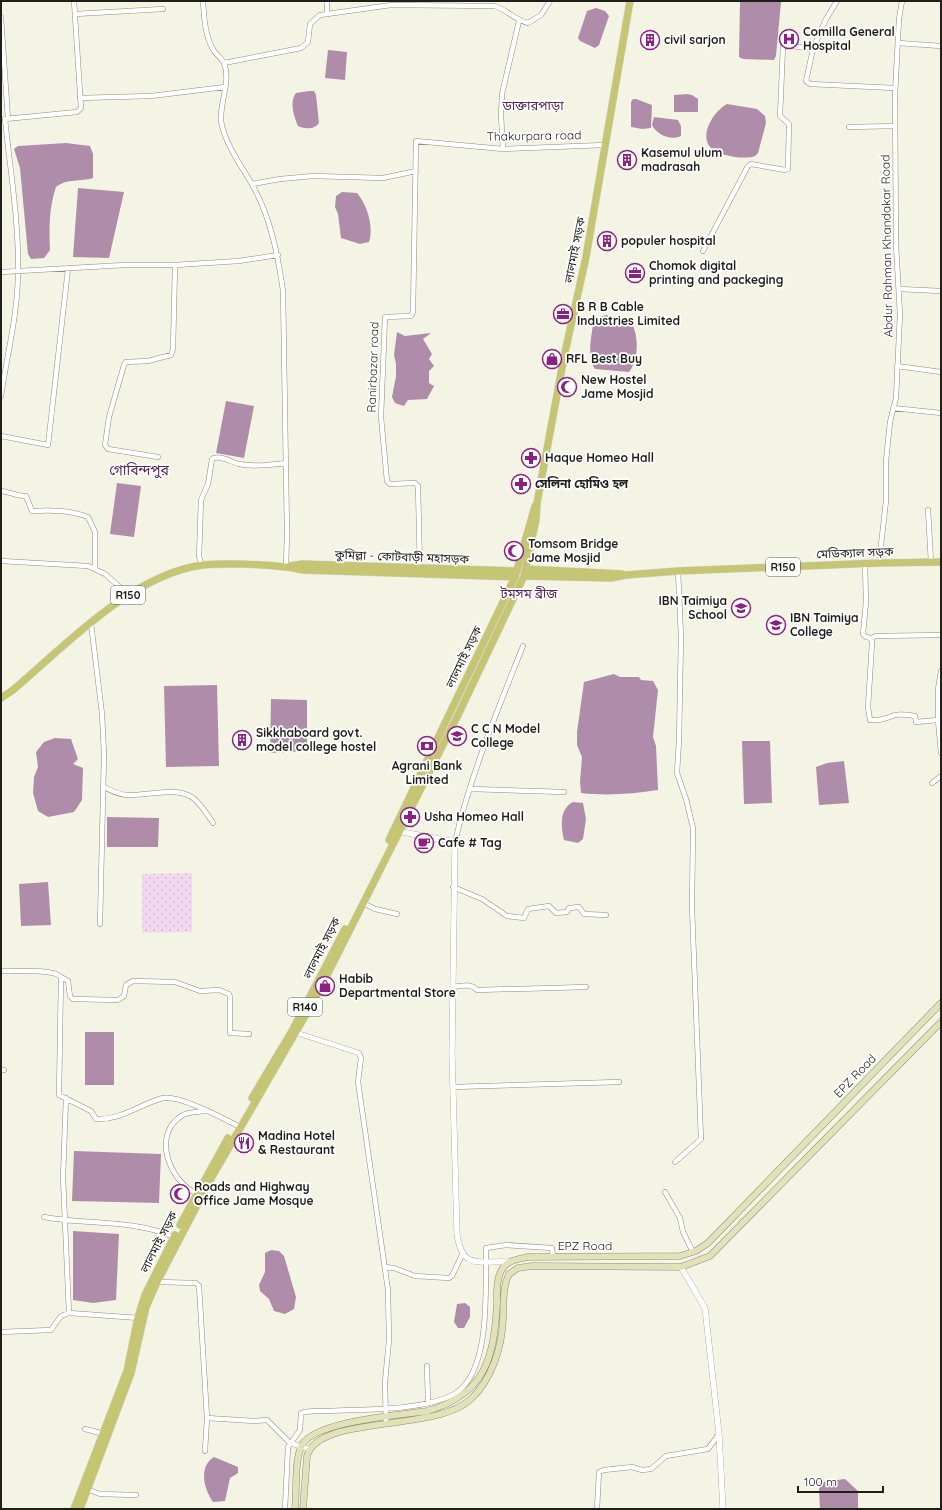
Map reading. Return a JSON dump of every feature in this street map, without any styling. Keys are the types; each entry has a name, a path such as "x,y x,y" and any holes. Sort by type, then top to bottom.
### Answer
{"main road":[{"name":"লালমাই সড়ক","path":"295,1032 396,831 458,715 525,572 537,515 537,503 564,357 586,257 630,1"},
{"name":"লালমাই সড়ক","path":"74,1509 85,1488 106,1435 127,1371 141,1318 155,1274 196,1193 295,1032 363,904 451,711 516,574 530,518 537,503"},
{"name":"মেডিক্যাল সড়ক","path":"525,572 611,578 626,575 678,571 865,563 941,562"},
{"name":"কুমিল্লা - কোটবাড়ী মহাসড়ক","path":"1,698 13,690 91,623 129,595 164,577 202,565 286,567 303,570 516,574"},
{"name":"কুমিল্লা - কোটবাড়ী মহাসড়ক","path":"408,571 420,568 516,574"},
{"path":"451,711 458,715"},
{"name":"EPZ Road","path":"309,1449 315,1442 328,1435 442,1407 468,1392 486,1366 493,1347 496,1329 498,1283 503,1267 509,1262 528,1257 680,1256 693,1252 708,1243 941,1003"},
{"name":"EPZ Road","path":"301,1446 311,1435 320,1430 333,1426 423,1419 447,1413 469,1401 477,1392 491,1368 500,1344 505,1282 509,1274 518,1268 532,1266 681,1267 713,1253 941,1022"},
{"name":"লালমাই সড়ক","path":"141,1318 189,1218 238,1126"},
{"path":"295,1509 298,1458 301,1446"},
{"path":"303,1509 305,1469 309,1449"},
{"name":"লালমাই সড়ক","path":"80,1509 85,1488"}],"street":[{"path":"5,119 76,112 81,108 74,1"},
{"path":"203,1 207,34 214,51 224,63 225,87 220,112 222,126 230,147 252,184 278,255 283,291 286,567"},
{"path":"327,13 328,1"},
{"path":"224,63 302,48 308,42 310,24 315,18 327,13 393,3 495,6 501,8 519,21 528,23 541,15 550,1"},
{"path":"837,1 826,19 813,49 806,81 810,84 895,88"},
{"name":"Abdur Rahman Khandakar Road","path":"879,563 886,501 886,461 897,366 900,314 896,245 895,88 899,19 902,1"},
{"path":"75,14 162,9"},
{"path":"1,17 5,119 15,213 18,272 15,303 1,396"},
{"path":"503,149 501,115 502,94 519,21"},
{"path":"898,43 941,46"},
{"path":"703,251 748,166 751,164 785,170 788,169 789,124 780,116 783,46 813,49"},
{"path":"80,98 151,96 225,87"},
{"path":"849,127 895,126"},
{"name":"Thakurpara road","path":"416,141 503,149 605,144"},
{"name":"Ranirbazar road","path":"416,141 413,312 411,316 385,317 383,322 381,417 387,481 390,484 415,483 418,486 420,568"},
{"path":"252,184 280,179 313,176 383,178 416,171"},
{"path":"1,272 125,265 175,265 239,261 278,255"},
{"path":"158,457 108,449 105,445 109,417 126,362 142,362 171,355 173,349 175,265"},
{"path":"1,436 48,445 68,269"},
{"path":"899,289 941,291"},
{"path":"897,366 941,372"},
{"path":"893,408 941,413"},
{"path":"202,565 199,557 200,500 208,484 212,459 217,457 239,464 259,466 286,463"},
{"path":"1,491 8,492 14,496 26,496 32,511 53,510 80,514 88,518 95,532 95,568"},
{"path":"928,510 932,562"},
{"path":"1,561 88,566 105,574 129,595"},
{"path":"865,563 866,602 863,634 866,637 941,635"},
{"path":"675,1162 701,1139 692,908 693,828 686,799 677,773 681,637 678,571"},
{"path":"91,623 102,714 104,787 100,924"},
{"path":"871,638 872,643 868,707 870,720 888,719 895,715 915,716 916,722 938,720"},
{"path":"509,1262 469,1260 462,1255 459,1248 457,1234 452,1087 453,887 455,842 471,788 498,708 523,646"},
{"path":"941,671 938,689 938,720 941,753"},
{"path":"932,783 941,776"},
{"path":"104,787 126,795 179,793 192,797 202,807 212,822"},
{"path":"471,788 564,792"},
{"path":"396,831 455,842"},
{"path":"453,887 482,899 513,918 524,918 528,909 549,906 552,907 556,913 567,912 569,908 579,907 584,914 606,915"},
{"path":"363,904 396,914"},
{"path":"1,971 28,970 57,974 68,981 70,996 73,999 118,1000 124,996 126,985 133,981 175,982 200,991 222,991 229,994 230,997 230,1033 249,1034"},
{"path":"61,977 59,1095 91,1111 93,1117 98,1119 130,1113 146,1104 164,1098 179,1100 238,1126"},
{"path":"453,987 469,985 473,986 477,990 586,987"},
{"path":"295,1032 359,1053 361,1058 359,1089 385,1267 389,1309 385,1409 386,1421"},
{"path":"452,1087 619,1082"},
{"path":"66,1098 63,1176 69,1313"},
{"path":"196,1193 187,1189 172,1172 165,1143 167,1133 172,1123 184,1114 206,1111"},
{"path":"665,1192 680,1218 683,1232 693,1252"},
{"path":"44,1217 65,1221 134,1226 161,1231 174,1237"},
{"path":"285,1509 290,1443 300,1431 301,1412 385,1409 428,1403 457,1392 471,1376 476,1364 484,1332 486,1248 506,1245 552,1248 553,1257"},
{"path":"385,1267 394,1268 415,1276 449,1278 452,1276 462,1255"},
{"path":"681,1267 705,1308 719,1434 723,1509"},
{"path":"157,1282 196,1283 199,1286 207,1418 205,1451"},
{"path":"1,1332 51,1330 61,1316 69,1313 141,1318"},
{"path":"427,1366 428,1403"},
{"path":"207,1418 254,1421 267,1420 290,1443 309,1449"},
{"path":"85,1428 106,1435"},
{"path":"597,1509 599,1472 604,1470 632,1467 642,1470 651,1470 666,1456 708,1449 719,1434"},
{"path":"85,1488 100,1494 136,1495"}],"shaded area":[{"path":"740,1 781,2 776,56 774,60 743,59 739,57"},
{"path":"596,8 605,11 609,16 599,45 595,48 580,41 578,38 587,11"},
{"path":"328,50 347,52 345,80 325,78"},
{"path":"314,91 316,95 319,123 312,128 304,128 298,126 294,114 293,101 296,93"},
{"path":"687,94 698,99 698,112 674,112 674,95"},
{"path":"633,99 652,105 651,128 642,129 631,127 631,102"},
{"path":"727,104 757,109 765,116 766,123 758,153 755,156 745,158 726,155 715,151 707,143 707,130 713,117 722,107"},
{"path":"654,117 678,120 681,126 681,136 673,138 657,132 652,125"},
{"path":"66,143 90,146 93,154 93,178 69,181 56,187 51,210 50,250 44,258 31,259 28,254 20,168 14,149 18,146"},
{"path":"78,188 124,192 109,258 73,257"},
{"path":"342,192 357,193 364,203 369,216 371,229 369,242 360,244 341,238 338,214 335,207 336,196"},
{"path":"606,315 631,322 634,327 637,347 635,361 629,372 595,369 592,364 590,345 594,319"},
{"path":"397,332 405,336 431,333 423,339 432,354 429,359 434,366 429,371 429,383 434,386 427,399 408,400 404,406 395,403 392,397 396,376 394,355"},
{"path":"226,401 254,406 244,458 216,453"},
{"path":"117,483 141,486 134,537 110,534"},
{"path":"614,674 620,677 639,677 641,680 653,681 658,690 653,737 656,746 658,790 620,794 581,793 580,782 582,757 577,745 577,732 584,682"},
{"path":"217,685 219,766 166,767 164,686"},
{"path":"271,699 307,700 307,751 270,753"},
{"path":"55,738 71,739 78,759 73,764 83,768 82,800 74,812 48,817 38,811 33,793 34,777 38,767 36,752 44,742"},
{"path":"742,741 770,741 772,803 744,804"},
{"path":"844,761 849,803 819,805 816,767 827,763"},
{"path":"573,802 583,803 586,819 583,839 578,843 564,840 562,830 563,814 568,805"},
{"path":"107,817 159,818 158,847 107,847"},
{"path":"192,873 192,932 142,933 142,874"},
{"path":"48,882 51,925 21,926 19,884"},
{"path":"85,1032 114,1032 114,1085 85,1085"},
{"path":"74,1151 161,1154 159,1203 72,1201"},
{"path":"73,1231 119,1234 116,1300 93,1303 73,1300"},
{"path":"271,1250 279,1251 284,1256 296,1297 294,1309 285,1314 274,1311 269,1299 260,1291 259,1285 265,1272 265,1253"},
{"path":"465,1303 470,1307 470,1317 464,1328 458,1328 454,1322 457,1304"},
{"path":"214,1457 238,1467 238,1473 230,1478 225,1501 213,1502 205,1485 204,1472 209,1461"},
{"path":"845,1479 858,1491 858,1509 820,1509 819,1489 822,1482"}],"place":[{"name":"Comilla General Hospital","path":"789,39"},
{"name":"civil sarjon","path":"650,40"},
{"name":"Kasemul ulum madrasah","path":"627,160"},
{"name":"populer hospital","path":"607,241"},
{"name":"Chomok digital printing and packeging","path":"635,273"},
{"name":"B R B Cable Industries Limited","path":"563,314"},
{"name":"RFL Best Buy","path":"552,359"},
{"name":"New Hostel Jame Mosjid","path":"567,387"},
{"name":"Haque Homeo Hall","path":"531,458"},
{"name":"সেলিনা হোমিও হল","path":"521,484"},
{"name":"Tomsom Bridge Jame Mosjid","path":"514,551"},
{"name":"IBN Taimiya School","path":"741,608"},
{"name":"IBN Taimiya College","path":"776,625"},
{"name":"C C N Model College","path":"457,736"},
{"name":"Sikkhaboard govt. model college hostel","path":"242,740"},
{"name":"Agrani Bank Limited","path":"427,746"},
{"name":"Usha Homeo Hall","path":"410,817"},
{"name":"Cafe # Tag","path":"424,843"},
{"name":"Habib Departmental Store","path":"325,986"},
{"name":"Madina Hotel & Restaurant","path":"244,1143"},
{"name":"Roads and Highway Office Jame Mosque","path":"180,1194"}],"district":[{"name":"ডাক্তারপাড়া","path":"533,105"},
{"name":"গোবিন্দপুর","path":"139,470"},
{"name":"টমসম ব্রীজ","path":"529,593"}]}
